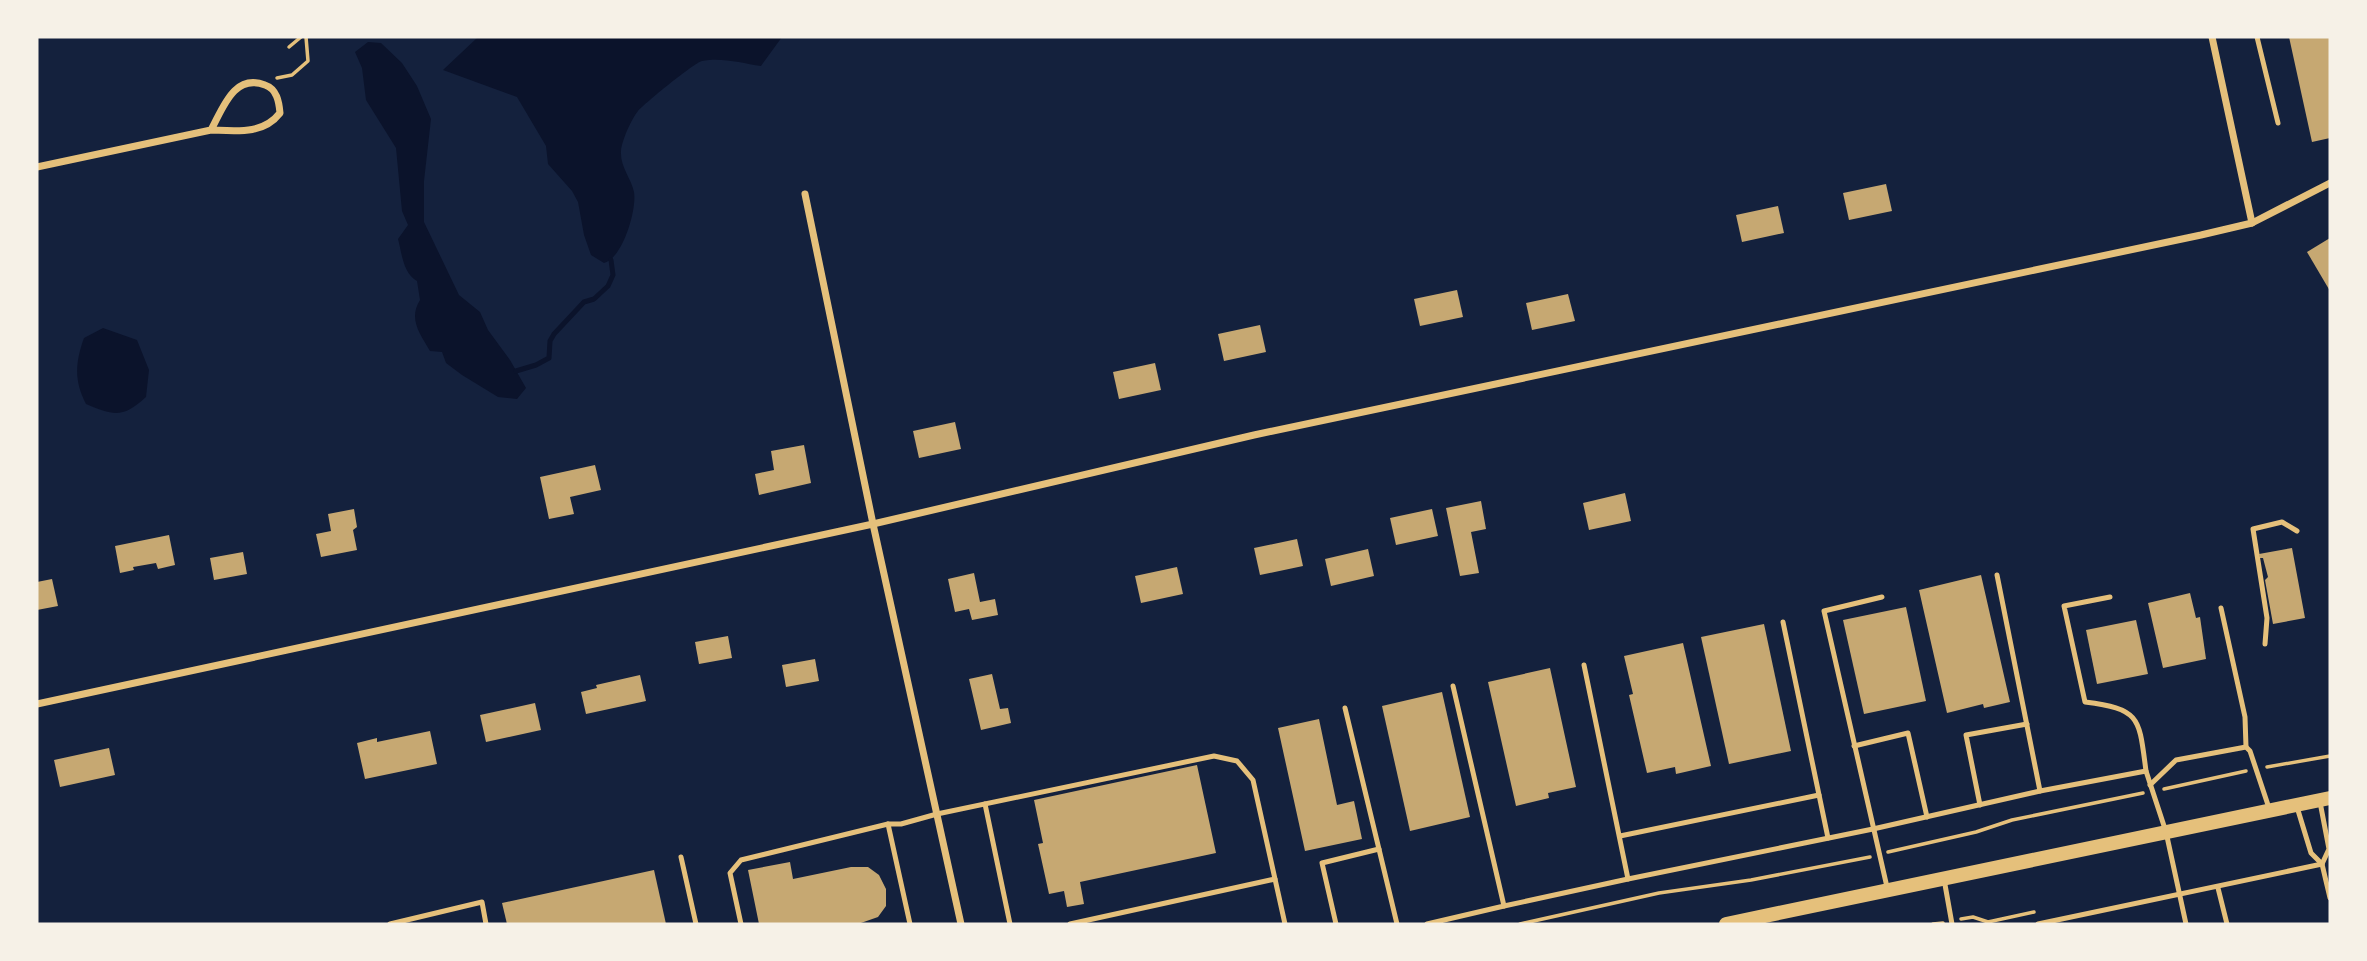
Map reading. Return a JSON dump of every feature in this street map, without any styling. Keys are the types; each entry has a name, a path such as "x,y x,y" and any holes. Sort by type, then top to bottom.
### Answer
{"main road":[{"path":"1726,924 2325,799"}],"street":[{"path":"2212,37 2252,223"},
{"path":"37,167 211,130 263,128 280,113 279,104 270,86 256,82 238,87 225,102 211,130"},
{"path":"37,704 873,524 1254,435 2252,223 2330,183"},
{"path":"804,194 961,924"}],"lane":[{"path":"2257,37 2277,123"},
{"path":"2265,644 2267,618 2253,529 2282,522 2297,531"},
{"path":"1997,575 2040,791"},
{"path":"1882,597 1824,611 1888,890"},
{"path":"2110,597 2064,606 2085,702 2116,706 2131,714 2142,736 2146,771 2166,832 2186,924"},
{"path":"2221,607 2245,717 2246,747 2257,769 2270,811"},
{"path":"1783,622 1828,838"},
{"path":"1584,665 1629,879"},
{"path":"1453,686 1504,906"},
{"path":"1345,708 1396,924"},
{"path":"1980,805 1966,735 2027,724"},
{"path":"1854,746 1908,733 1927,817"},
{"path":"2151,788 2176,760 2246,747"},
{"path":"741,924 730,873 741,860 888,824 901,824 937,814 1214,756 1237,761 1253,780 1285,924"},
{"path":"1427,924 1629,879 1873,830 2040,791 2146,771"},
{"path":"1620,836 1819,794"},
{"path":"2322,864 2329,849 2325,799"},
{"path":"985,804 1010,924"},
{"path":"2297,805 2311,853 2322,864 2330,898"},
{"path":"888,824 911,924"},
{"path":"1335,924 1322,863 1379,849"},
{"path":"681,857 696,924"},
{"path":"2038,924 2069,921 2322,864"},
{"path":"1070,924 1275,879"},
{"path":"1944,879 1952,923"},
{"path":"2218,888 2227,924"},
{"path":"390,924 482,902 486,924"}],"path":[{"path":"265,84 275,78 292,75 308,61 303,37 289,47"},
{"path":"1520,924 1659,894 1751,880 1879,855 1976,832 2012,820 2151,788 2330,756"},
{"path":"1933,924 1952,923 1973,917 1988,922 2034,912"}],"water":[{"path":"478,37 782,37 761,66 724,60 702,61 680,75 638,111 627,130 621,151 622,162 634,192 631,221 623,243 611,259 604,263 591,255 578,202 572,191 548,164 546,146 517,97 443,70"},
{"path":"368,42 381,43 402,63 417,86 431,119 424,181 424,222 459,295 480,312 488,330 526,388 517,399 498,397 462,375 446,363 442,352 430,351 419,332 415,320 420,300 417,281 406,268 398,239 408,225 402,211 396,148 366,100 362,68 355,52"},
{"path":"103,328 137,340 149,370 146,397 124,412 111,413 86,404 79,388 78,364 84,338"}],"building":[{"path":"2289,37 2330,37 2330,138 2312,142"},
{"path":"1886,184 1892,211 1849,220 1843,193"},
{"path":"1778,206 1784,233 1742,242 1736,215"},
{"path":"2330,238 2330,291 2307,252"},
{"path":"1457,290 1463,317 1420,326 1414,299"},
{"path":"1568,294 1575,321 1532,330 1526,303"},
{"path":"1260,325 1266,352 1224,361 1218,334"},
{"path":"1155,363 1161,390 1119,399 1113,372"},
{"path":"955,422 961,449 919,458 913,431"},
{"path":"804,445 811,483 759,495 755,474 774,470 771,451"},
{"path":"595,465 601,490 570,497 574,514 549,519 540,477"},
{"path":"1625,493 1631,521 1589,530 1583,503"},
{"path":"1481,501 1486,529 1471,532 1479,573 1460,576 1446,508"},
{"path":"354,509 357,527 353,530 357,550 321,557 316,534 331,531 328,514"},
{"path":"1432,509 1438,536 1396,545 1390,518"},
{"path":"169,535 175,565 158,569 156,563 133,567 134,570 120,573 115,546"},
{"path":"1297,539 1303,566 1260,575 1254,548"},
{"path":"2292,548 2305,618 2273,624 2265,580 2268,577 2263,558 2260,558 2259,554"},
{"path":"1368,549 1374,576 1331,586 1325,559"},
{"path":"243,552 247,574 214,580 210,558"},
{"path":"1177,567 1183,594 1141,603 1135,576"},
{"path":"974,573 980,602 995,599 998,615 972,620 969,609 955,612 948,579"},
{"path":"1981,575 2010,702 1984,708 1983,704 1947,713 1919,590"},
{"path":"52,579 58,606 37,610 37,582"},
{"path":"2190,593 2196,618 2200,617 2206,659 2163,668 2148,603"},
{"path":"1906,607 1926,701 1864,714 1843,620"},
{"path":"2136,620 2148,674 2097,684 2086,630"},
{"path":"1764,624 1791,751 1729,764 1701,637"},
{"path":"728,636 732,658 699,664 695,642"},
{"path":"1683,643 1711,766 1676,774 1675,767 1647,773 1629,695 1633,694 1624,656"},
{"path":"815,659 819,681 786,687 782,665"},
{"path":"1550,668 1576,787 1548,793 1549,798 1516,806 1488,682"},
{"path":"992,674 1000,709 1008,708 1011,723 981,730 969,679"},
{"path":"640,675 646,701 586,714 581,692 597,688 596,685"},
{"path":"1442,692 1470,817 1410,831 1382,706"},
{"path":"535,703 541,730 486,742 480,715"},
{"path":"1319,719 1337,805 1354,801 1362,839 1305,851 1278,728"},
{"path":"430,731 437,764 365,779 357,743 377,738 377,742"},
{"path":"109,748 115,775 60,787 54,760"},
{"path":"1197,765 1216,853 1080,882 1084,904 1067,907 1064,891 1049,894 1038,844 1043,843 1034,800"},
{"path":"790,862 793,879 851,867 868,867 879,875 886,889 886,906 878,917 858,924 759,924 748,870"},
{"path":"654,870 666,924 507,924 502,903"}],"waterway":[{"path":"516,371 549,358 550,341 554,334 584,302 594,299 608,286 613,275 611,260"}]}
